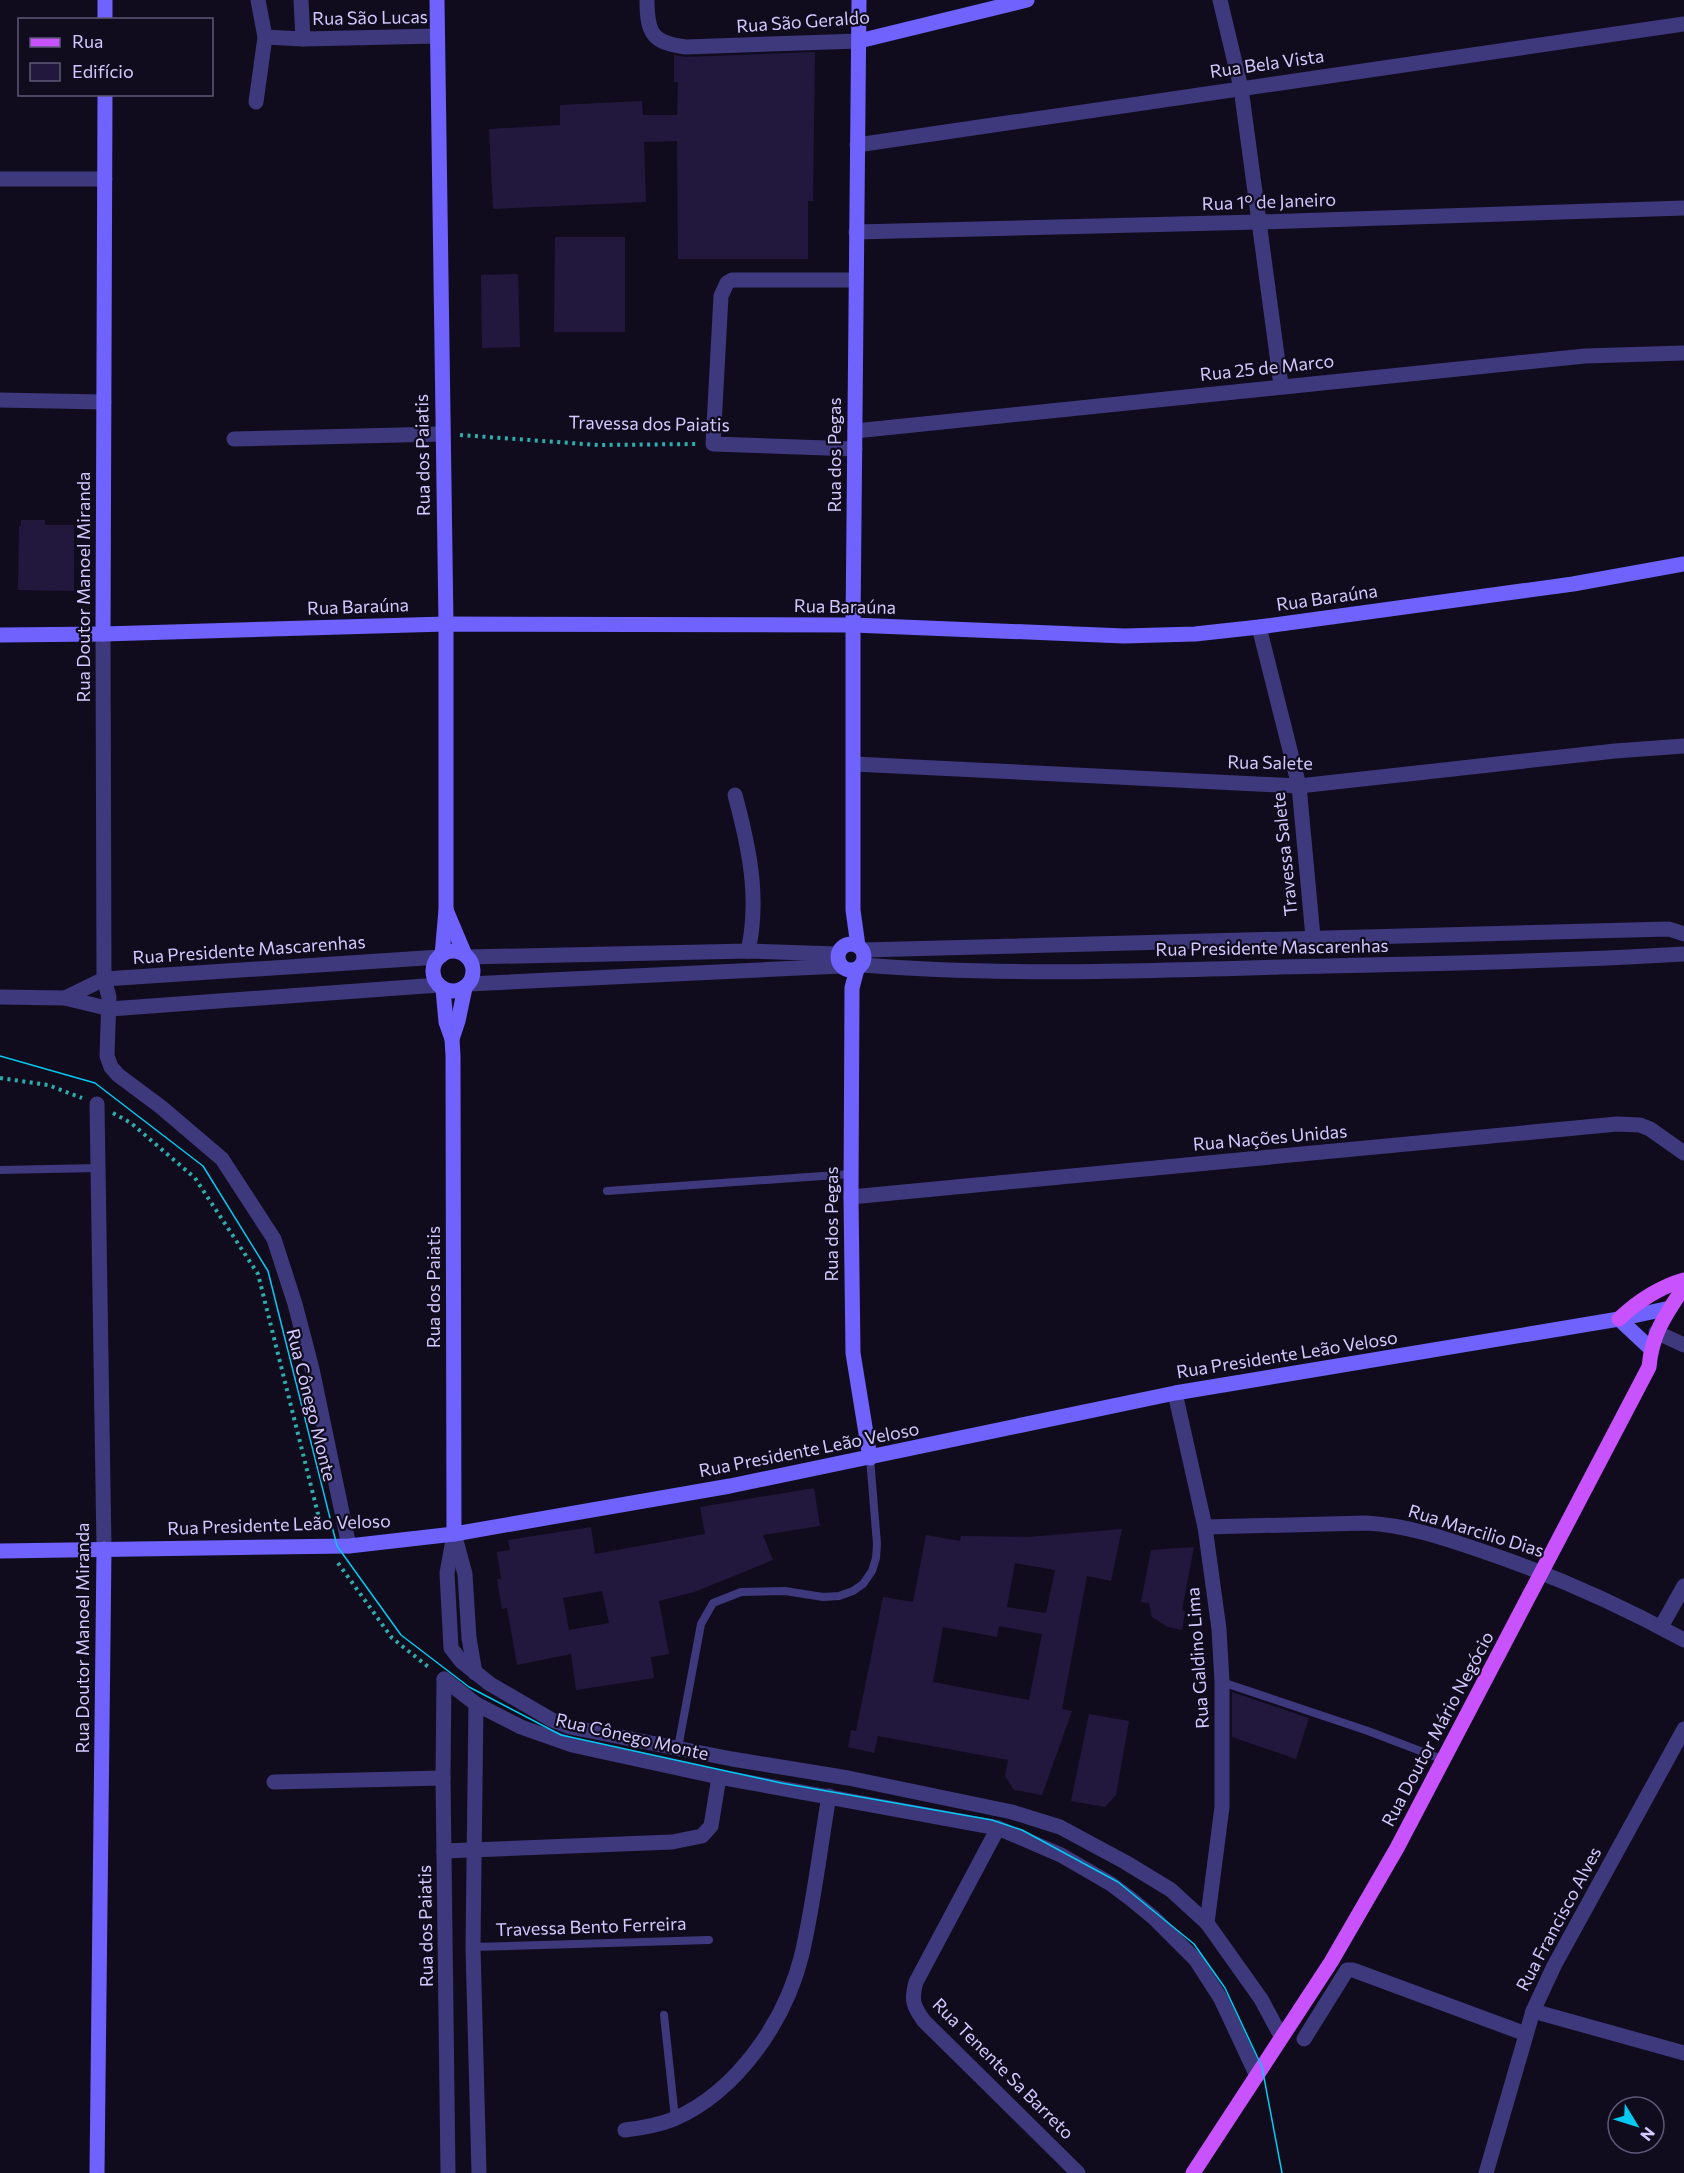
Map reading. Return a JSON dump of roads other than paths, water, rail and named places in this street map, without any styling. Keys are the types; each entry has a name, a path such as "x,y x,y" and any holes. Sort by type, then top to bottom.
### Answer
{"main road":[{"path":"105,0 105,18"},
{"name":"Rua dos Paiatis","path":"437,0 446,624 446,910 441,956"},
{"name":"Rua dos Pegas","path":"859,0 855,280 851,1197 853,1353 870,1458"},
{"name":"Rua São Geraldo","path":"859,41 1027,0"},
{"name":"Rua Doutor Manoel Miranda","path":"104,634 105,96"},
{"name":"Rua Baraúna","path":"0,635 446,624 853,625 1124,636 1195,634 1573,584 1684,564"},
{"name":"Rua dos Paiatis","path":"446,910 466,956"},
{"path":"453,951 466,956 473,970 467,986 458,991 441,987 433,971 435,963 441,956 453,951"},
{"name":"Rua dos Paiatis","path":"454,1534 452,1039 467,986"},
{"name":"Rua dos Paiatis","path":"441,987 446,1022 452,1039"},
{"path":"1651,1348 1619,1319 1635,1304 1669,1284 1684,1280"},
{"name":"Rua Doutor Mário Negócio","path":"1193,2173 1331,1962 1397,1848 1649,1366 1656,1332 1684,1287"},
{"name":"Rua Presidente Leão Veloso","path":"0,1551 350,1546 454,1534 671,1497 870,1458 1175,1393 1619,1319 1670,1308"},
{"name":"Rua Doutor Manoel Miranda","path":"97,2173 104,1549"}],"street":[{"path":"256,102 265,37 258,0"},
{"name":"Rua São Lucas","path":"301,0 303,39"},
{"name":"Rua São Geraldo","path":"647,0 650,31 658,40 670,45 686,47 859,41"},
{"path":"1220,0 1241,88 1281,385"},
{"name":"Rua Bela Vista","path":"857,145 1684,24"},
{"name":"Rua São Lucas","path":"265,37 303,39 437,36"},
{"path":"0,178 105,179"},
{"name":"Rua 1º de Janeiro","path":"856,232 1684,208"},
{"name":"Travessa dos Paiatis","path":"855,280 732,280 727,283 721,296 713,444 855,449"},
{"name":"Rua 25 de Marco","path":"855,431 1281,385 1585,356 1684,353"},
{"path":"0,400 104,402"},
{"path":"234,439 442,434"},
{"name":"Travessa Salete","path":"1259,627 1299,786 1313,937"},
{"name":"Rua Doutor Manoel Miranda","path":"104,634 104,979 110,1009 107,1056 111,1067 118,1075"},
{"name":"Rua Salete","path":"854,764 1299,786 1615,751 1684,746"},
{"path":"735,795 752,872 753,927 748,951"},
{"name":"Rua Presidente Mascarenhas","path":"467,986 851,958 1313,937 1669,929 1684,934"},
{"name":"Rua Presidente Mascarenhas","path":"466,956 748,951 851,958 914,969 1122,971 1570,961 1684,954"},
{"name":"Rua Presidente Mascarenhas","path":"65,998 104,979 441,956"},
{"name":"Rua Presidente Mascarenhas","path":"0,997 65,998 110,1009 441,987"},
{"name":"Rua Cônego Monte","path":"118,1075 161,1107 222,1159 274,1239 295,1304 312,1369 350,1546"},
{"name":"Rua Doutor Manoel Miranda","path":"97,1104 104,1549"},
{"name":"Rua Nações Unidas","path":"851,1197 1617,1125 1640,1125 1650,1129 1684,1154"},
{"path":"1656,1332 1684,1345"},
{"name":"Rua Galdino Lima","path":"1175,1393 1205,1527 1219,1629 1222,1682 1221,1807 1207,1923"},
{"name":"Rua Marcilio Dias","path":"1205,1527 1366,1523 1387,1524 1438,1536 1542,1571 1600,1597 1684,1640"},
{"name":"Rua dos Paiatis","path":"451,1648 447,1573 454,1534"},
{"name":"Rua dos Paiatis","path":"454,1534 465,1574 469,1638 475,1673"},
{"path":"1661,1627 1684,1586"},
{"name":"Rua Cônego Monte","path":"451,1648 461,1661 490,1684 552,1720 570,1727 848,1778 1033,1817 1060,1827 1171,1890 1207,1923 1261,1999 1281,2036"},
{"name":"Rua Cônego Monte","path":"444,1679 476,1704 521,1727 572,1745 719,1777 998,1828 1060,1855 1111,1884 1154,1918 1196,1960 1210,1979 1232,2020 1257,2076"},
{"name":"Rua dos Paiatis","path":"444,1679 443,1778 448,2173"},
{"path":"476,1704 473,1947 479,2173"},
{"name":"Rua Francisco Alves","path":"1486,2173 1533,2011 1554,1966 1684,1729"},
{"path":"444,1851 672,1842 702,1836 711,1826 719,1777"},
{"path":"274,1782 443,1778"},
{"path":"625,2130 650,2127 675,2118 720,2088 743,2066 761,2044 787,1996 802,1953 829,1796"},
{"name":"Rua Tenente Sa Barreto","path":"998,1828 916,1982 913,1994 914,2007 924,2021 1078,2173"},
{"path":"1304,2039 1347,1970 1353,1970 1526,2034"},
{"path":"446,1979 474,1978"},
{"path":"1533,2011 1684,2053"}],"lane":[{"path":"0,1170 98,1168"},
{"path":"607,1191 852,1174"},
{"path":"678,1748 701,1624 713,1603 741,1592 785,1591 823,1597 839,1596 858,1587 872,1571 877,1544 870,1458"},
{"path":"1222,1682 1368,1731 1444,1760"},
{"name":"Travessa Bento Ferreira","path":"473,1947 710,1940"},
{"path":"664,2016 675,2118"}],"tram line":[{"path":"0,1056 95,1083 203,1166 268,1271 337,1546 401,1635 469,1687 561,1735 781,1783 992,1820 1022,1830 1118,1882 1194,1944 1225,1988 1262,2067 1282,2173"}]}
